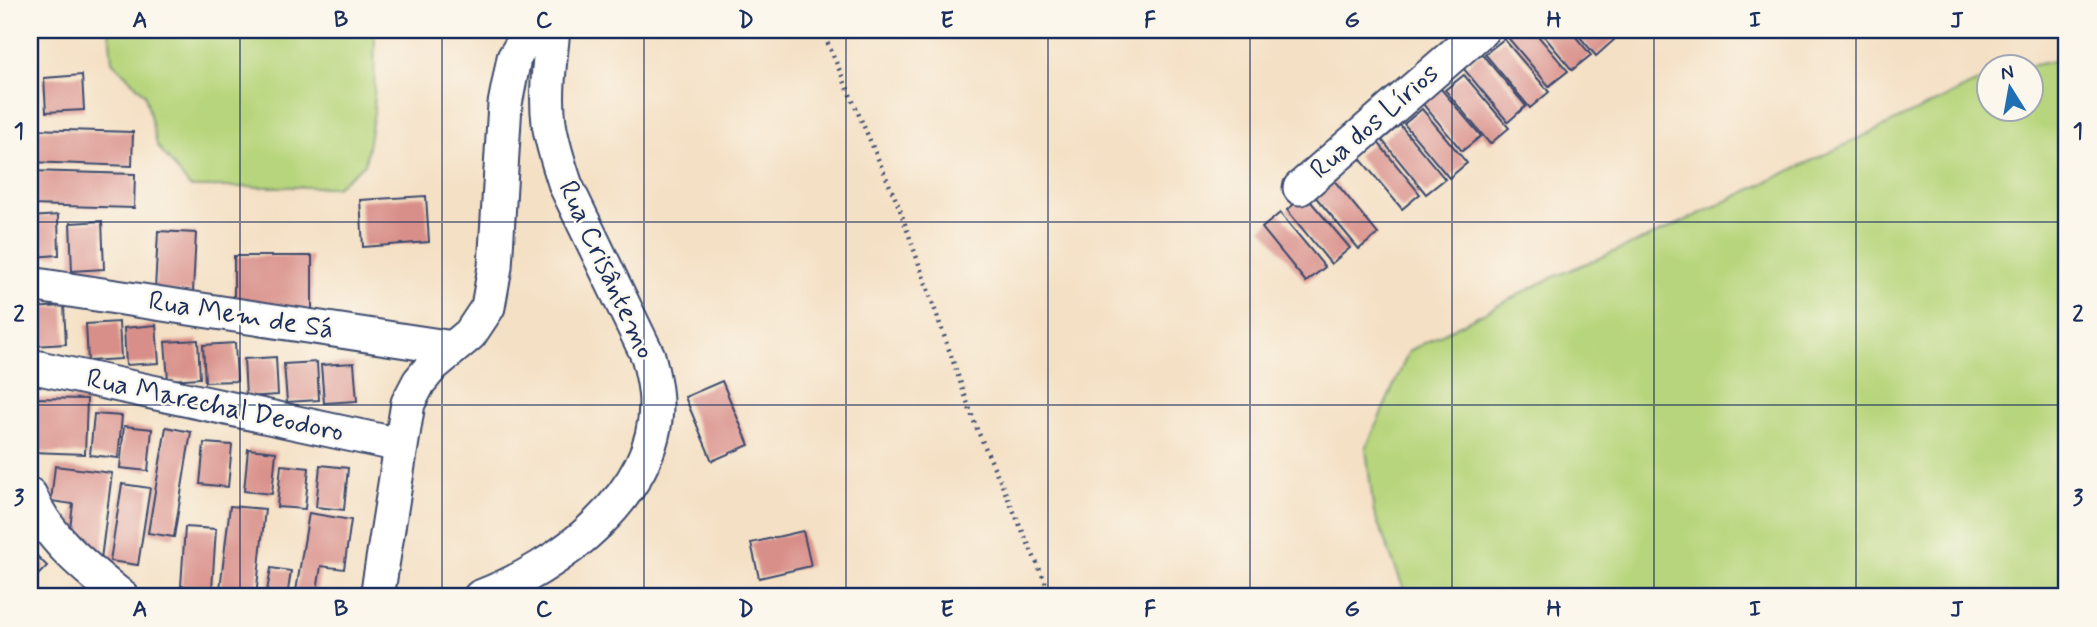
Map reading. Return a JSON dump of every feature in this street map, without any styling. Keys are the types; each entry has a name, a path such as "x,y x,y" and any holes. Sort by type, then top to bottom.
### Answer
{"street":[{"path":"377,597 408,403 419,382 433,365 470,334 488,307 495,267 505,104 514,58 531,30"},
{"name":"Rua Crisântemo","path":"480,597 526,576 584,536 622,498 640,466 651,435 656,405 648,356 566,186 557,159 549,121 548,92 553,30"},
{"name":"Rua dos Lírios","path":"1300,188 1482,30"},
{"name":"Rua Mem de Sá","path":"30,284 453,348"},
{"name":"Rua Marechal Deodoro","path":"30,366 400,445"},
{"path":"31,500 50,533 86,568 122,597"}],"path":[{"path":"822,30 899,207 976,428 1052,597"}],"green space":[{"path":"109,30 375,30 374,112 365,164 336,187 190,187 157,145 145,94 112,61"},
{"path":"2067,58 2067,597 1407,597 1374,513 1366,448 1409,351 1549,279 1659,233 1974,84 1974,122 2044,122 2044,63"}],"building":[{"path":"1508,30 1533,30 1568,71 1549,86 1504,33"},
{"path":"1539,30 1570,30 1591,55 1572,70"},
{"path":"1574,30 1605,30 1614,40 1596,56"},
{"path":"1504,39 1549,92 1530,108 1485,54"},
{"path":"1481,53 1526,106 1508,122 1463,68"},
{"path":"82,75 84,110 46,112 44,78"},
{"path":"1464,75 1509,128 1490,144 1445,90"},
{"path":"1435,82 1481,136 1462,151 1417,97"},
{"path":"1422,109 1467,163 1449,178 1404,124"},
{"path":"1400,125 1445,179 1426,194 1382,140"},
{"path":"30,129 133,132 132,166 30,162"},
{"path":"1376,140 1420,194 1402,209 1357,155"},
{"path":"30,171 135,174 134,208 30,205"},
{"path":"1333,179 1378,234 1359,249 1314,195"},
{"path":"1305,195 1350,248 1331,264 1287,210"},
{"path":"426,196 429,242 363,247 360,200"},
{"path":"1280,213 1325,267 1306,282 1262,228"},
{"path":"58,215 59,255 32,257 31,217"},
{"path":"102,221 104,269 72,271 70,223"},
{"path":"158,231 196,233 193,292 155,290"},
{"path":"234,256 312,256 312,310 234,310"},
{"path":"64,306 66,344 34,346 31,308"},
{"path":"119,322 121,359 88,361 86,324"},
{"path":"156,325 159,363 126,365 124,328"},
{"path":"198,340 200,378 168,380 165,342"},
{"path":"235,343 237,381 205,382 203,345"},
{"path":"276,357 278,395 246,397 244,359"},
{"path":"317,362 319,400 287,402 284,364"},
{"path":"354,363 357,401 324,403 321,365"},
{"path":"722,381 749,445 712,461 685,397"},
{"path":"33,398 87,399 85,454 32,452"},
{"path":"94,414 122,416 118,458 90,455"},
{"path":"124,426 152,429 148,471 120,468"},
{"path":"166,427 191,432 174,537 148,533"},
{"path":"204,443 232,445 228,487 200,484"},
{"path":"248,449 276,452 272,494 244,491"},
{"path":"281,465 309,468 305,509 277,507"},
{"path":"320,465 348,468 344,510 316,507"},
{"path":"55,466 112,473 100,567 69,536 73,504 51,501"},
{"path":"122,484 150,488 138,565 110,561"},
{"path":"230,506 265,509 256,597 219,597"},
{"path":"309,513 351,520 344,569 321,566 316,597 295,597"},
{"path":"185,527 216,529 212,589 181,586"},
{"path":"803,531 811,566 759,578 751,543"},
{"path":"30,549 47,566 30,583"},
{"path":"271,568 291,571 287,597 266,597"}]}
